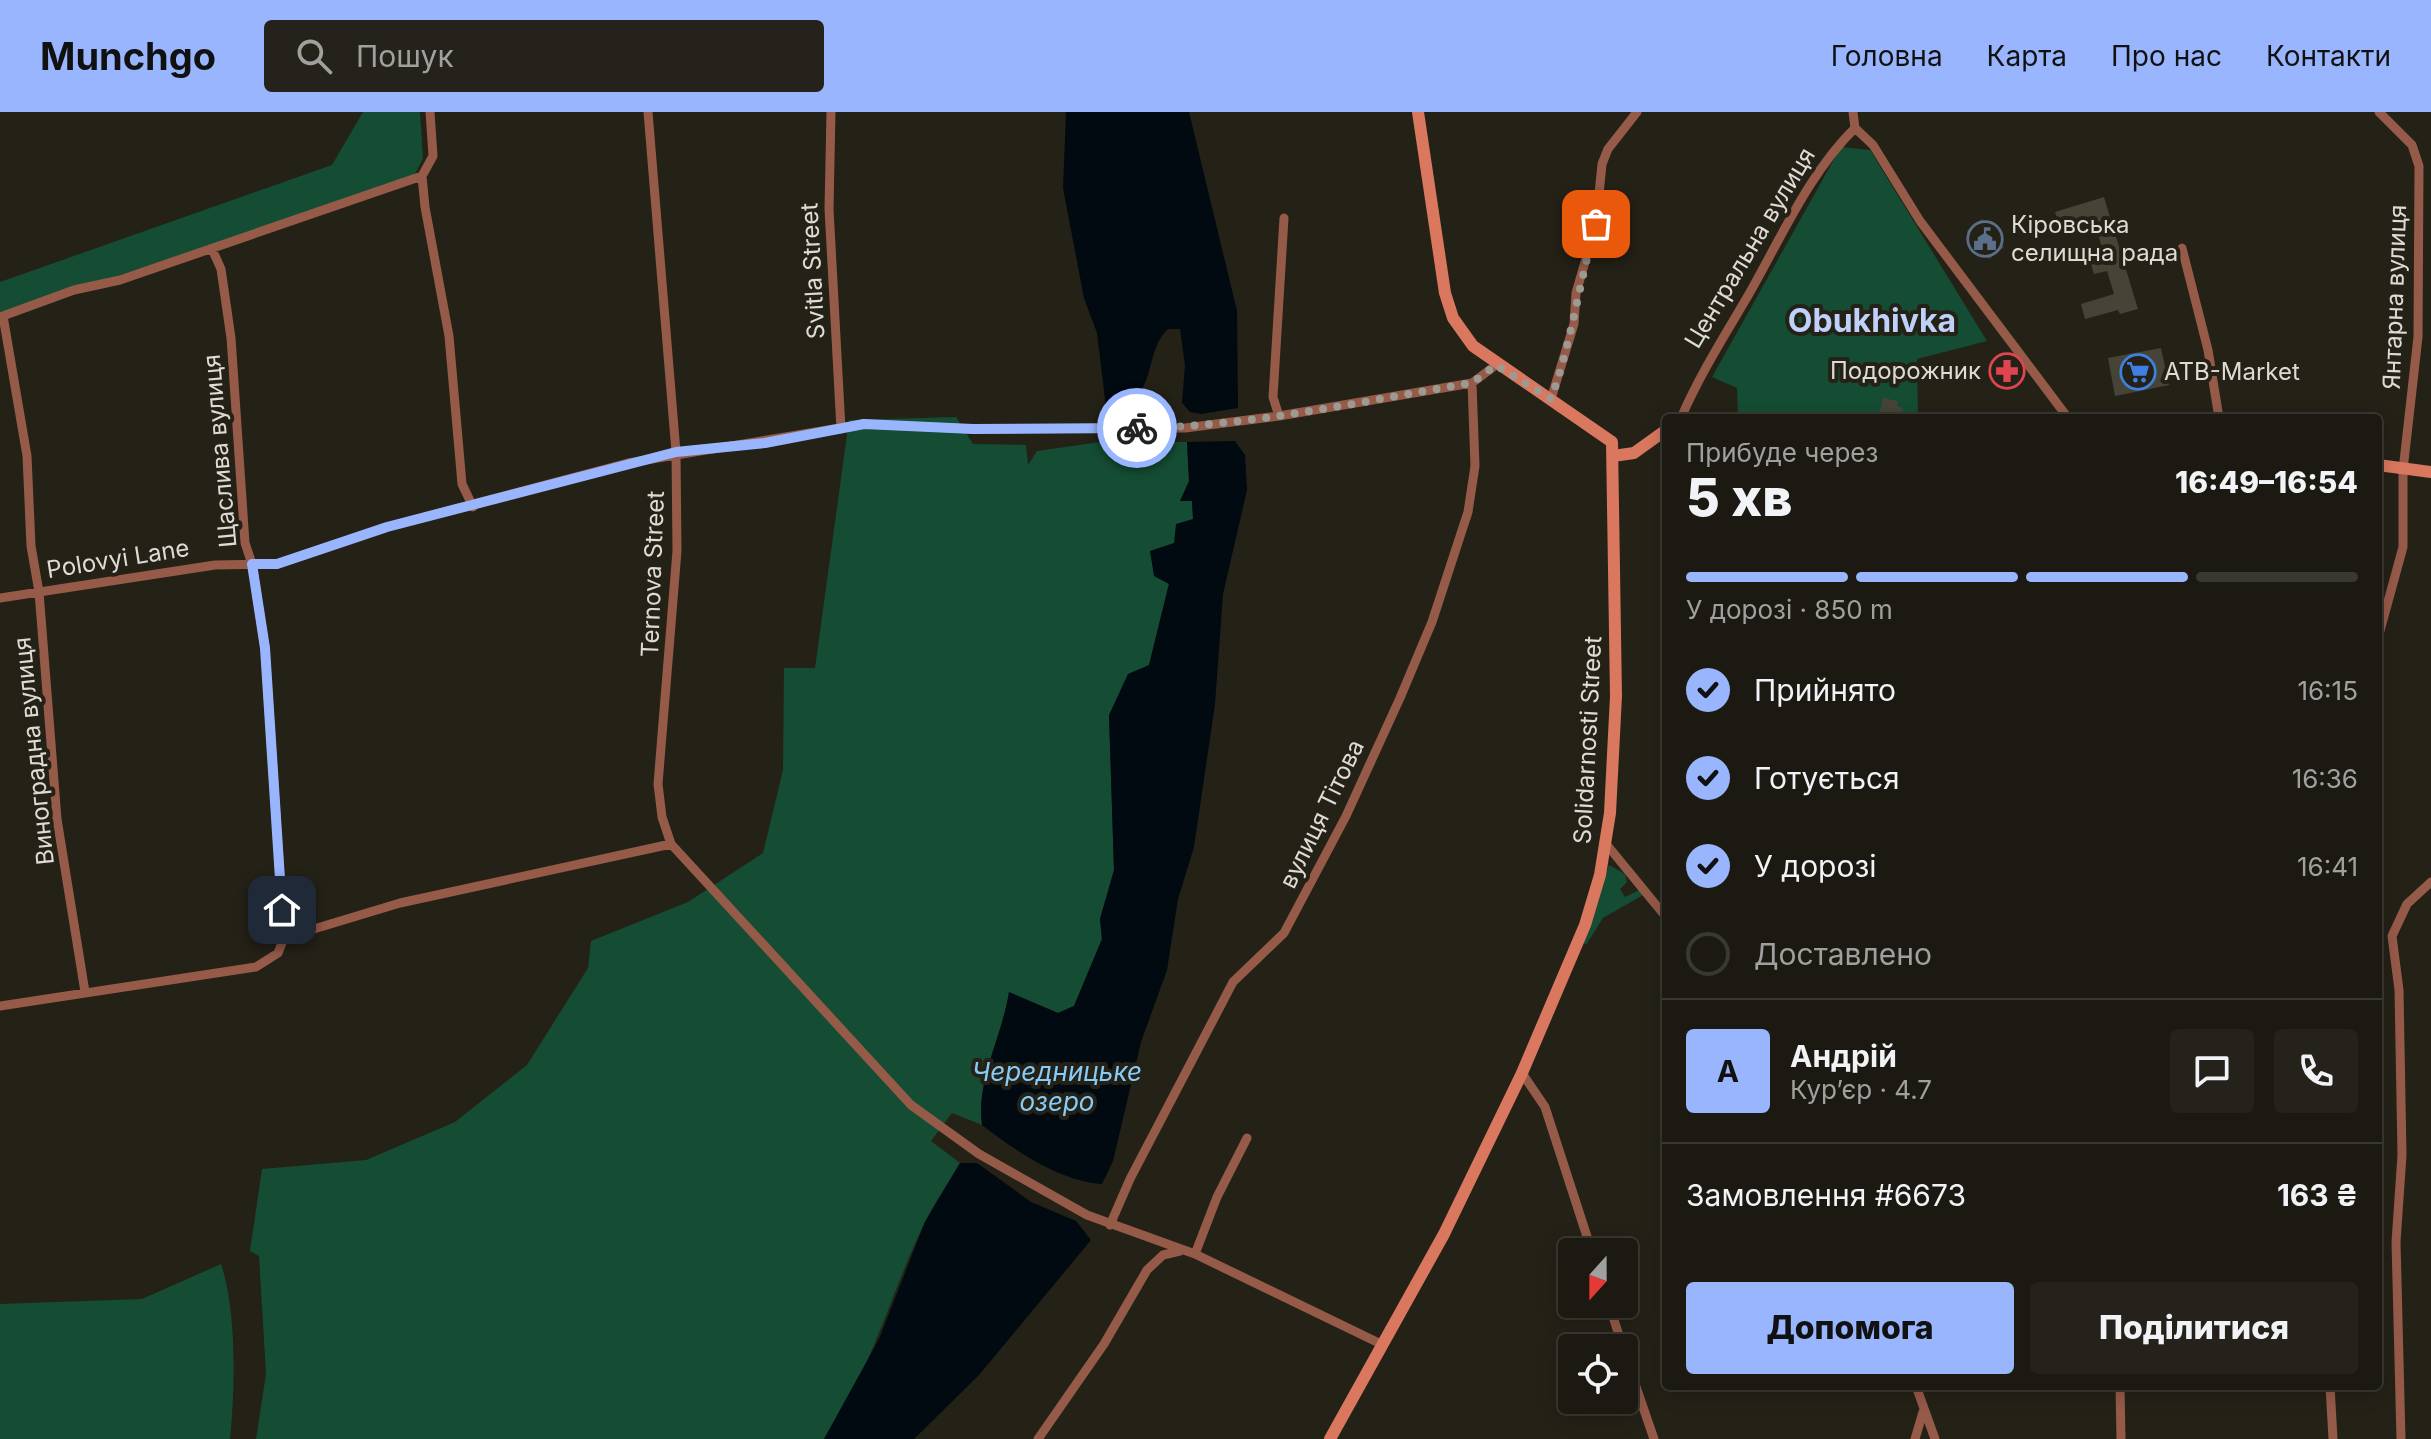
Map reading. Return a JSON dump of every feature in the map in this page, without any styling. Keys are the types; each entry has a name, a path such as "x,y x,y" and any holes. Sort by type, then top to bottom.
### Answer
{"main road":[{"path":"1418,112 1445,293 1463,333 1496,365 1612,442 1613,456 1634,453 1662,433"},
{"name":"Solidarnosti Street","path":"1330,1439 1444,1234 1522,1073 1585,925 1607,845 1616,696 1613,456"},
{"path":"2382,466 2431,472"}],"street":[{"path":"430,112 433,156 422,176 449,336 462,484 473,507"},
{"name":"Ternova Street","path":"648,112 676,452 677,551 658,784 662,817 671,844"},
{"name":"Svitla Street","path":"831,112 829,209 841,429"},
{"path":"1551,399 1574,324 1576,293 1596,224 1602,164 1608,149 1637,112"},
{"path":"1853,112 1855,128 1873,145 1920,221 2065,414"},
{"name":"Янтарна вулиця","path":"2379,112 2412,145 2419,166 2418,337 2403,470 2403,547 2382,623"},
{"name":"Центральна вулиця","path":"1683,414 1701,374 1798,208 1834,149 1855,128"},
{"path":"1,316 212,249 422,176"},
{"path":"1279,416 1273,397 1284,218"},
{"path":"2182,248 2208,350 2218,414"},
{"name":"Щаслива вулиця","path":"85,992 256,967 278,953 284,938 265,648 252,564 245,543 231,338 221,269 212,249"},
{"name":"Виноградна вулиця","path":"1,316 27,456 31,546 39,592 57,819 85,992"},
{"path":"1472,383 1496,365"},
{"name":"Polovyi Lane","path":"0,598 215,565 277,564 387,527 676,452 765,443 864,424 973,429 1185,428 1279,416 1472,383"},
{"name":"вулиця Тітова","path":"1110,1225 1130,1179 1225,995 1233,982 1284,933 1346,816 1400,698 1432,622 1468,512 1475,466 1472,383"},
{"path":"284,938 400,903 671,844 911,1105 979,1154 1110,1225 1195,1254 1381,1344"},
{"path":"1607,845 1662,912"},
{"path":"2401,1439 2396,1242 2402,1155 2399,990 2392,936 2407,904 2431,882"},
{"path":"0,1006 85,992"},
{"path":"1522,1073 1545,1107 1587,1238"},
{"path":"1195,1254 1217,1197 1247,1138"},
{"path":"1038,1439 1104,1344 1147,1270 1163,1255 1183,1251"},
{"path":"1918,1390 1935,1439"},
{"path":"2120,1390 2121,1439"},
{"path":"2330,1390 2333,1439"},
{"path":"1638,1393 1654,1439"},
{"path":"1915,1439 1924,1407"}],"green space":[{"path":"363,112 420,112 423,159 411,181 0,314 0,282 332,165"},
{"path":"1841,147 1870,150 1987,341 1917,359 1918,414 1738,414 1737,388 1712,377"},
{"path":"956,417 973,444 1026,445 1028,465 1037,451 1107,441 1187,442 1189,482 1181,501 1192,501 1193,520 1169,583 1149,665 1109,715 1114,870 1100,919 1102,939 1074,1006 1058,1013 1009,993 986,1075 982,1125 952,1113 931,1141 960,1163 925,1222 868,1359 824,1439 256,1439 266,1374 259,1256 250,1251 262,1169 366,1160 455,1122 527,1065 588,968 591,941 688,902 763,853 783,770 784,668 815,668 849,420"},
{"path":"1609,865 1625,874 1627,882 1620,889 1625,897 1639,890 1643,895 1603,918 1586,945 1583,942"},
{"path":"221,1264 232,1327 234,1374 230,1439 0,1439 0,1304 142,1299"}],"water":[{"path":"1066,112 1189,112 1237,311 1238,408 1201,414 1190,412 1182,403 1185,365 1180,329 1168,329 1160,339 1145,383 1131,403 1118,411 1106,407 1097,333 1084,298 1063,188"},
{"name":"Чередницьке озеро","path":"1235,441 1245,455 1247,490 1223,594 1215,704 1194,847 1178,899 1167,970 1141,1042 1113,1161 1102,1184 1086,1182 1039,1163 982,1125 986,1075 1009,992 1058,1013 1074,1006 1102,939 1100,919 1114,870 1109,715 1128,674 1149,665 1169,584 1154,576 1150,551 1174,543 1176,524 1193,519 1192,501 1180,501 1189,481 1187,442"},
{"name":"Чередницьке озеро","path":"960,1163 977,1163 1031,1202 1076,1221 1091,1240 979,1375 914,1439 824,1439 879,1339 925,1222"}],"building":[{"path":"2104,197 2138,309 2120,314 2118,310 2085,319 2081,304 2114,294 2107,271 2094,274 2087,252 2102,248 2095,224 2062,234 2055,212"},
{"name":"Кіровська селищна рада","path":"1982,219 2004,247 1989,259 1967,231"},
{"name":"ATB-Market","path":"2161,348 2169,385 2115,396 2108,358"},
{"path":"1883,398 1898,401 1897,406 1903,408 1902,414 1879,414"}],"way so far":[{"path":"1137,428 1185,428 1279,416 1472,383 1496,365 1551,399 1574,324 1576,293 1596,224"}],"place":[{"name":"Кіровська селищна рада","path":"1985,239"},
{"name":"Подорожник","path":"2007,371"},
{"name":"ATB-Market","path":"2138,372"}],"district":[{"name":"Obukhivka","path":"1872,321"}],"route":[{"path":"282,910 265,648 252,564 277,564 387,527 676,452 765,443 864,424 973,429 1137,428"}]}
